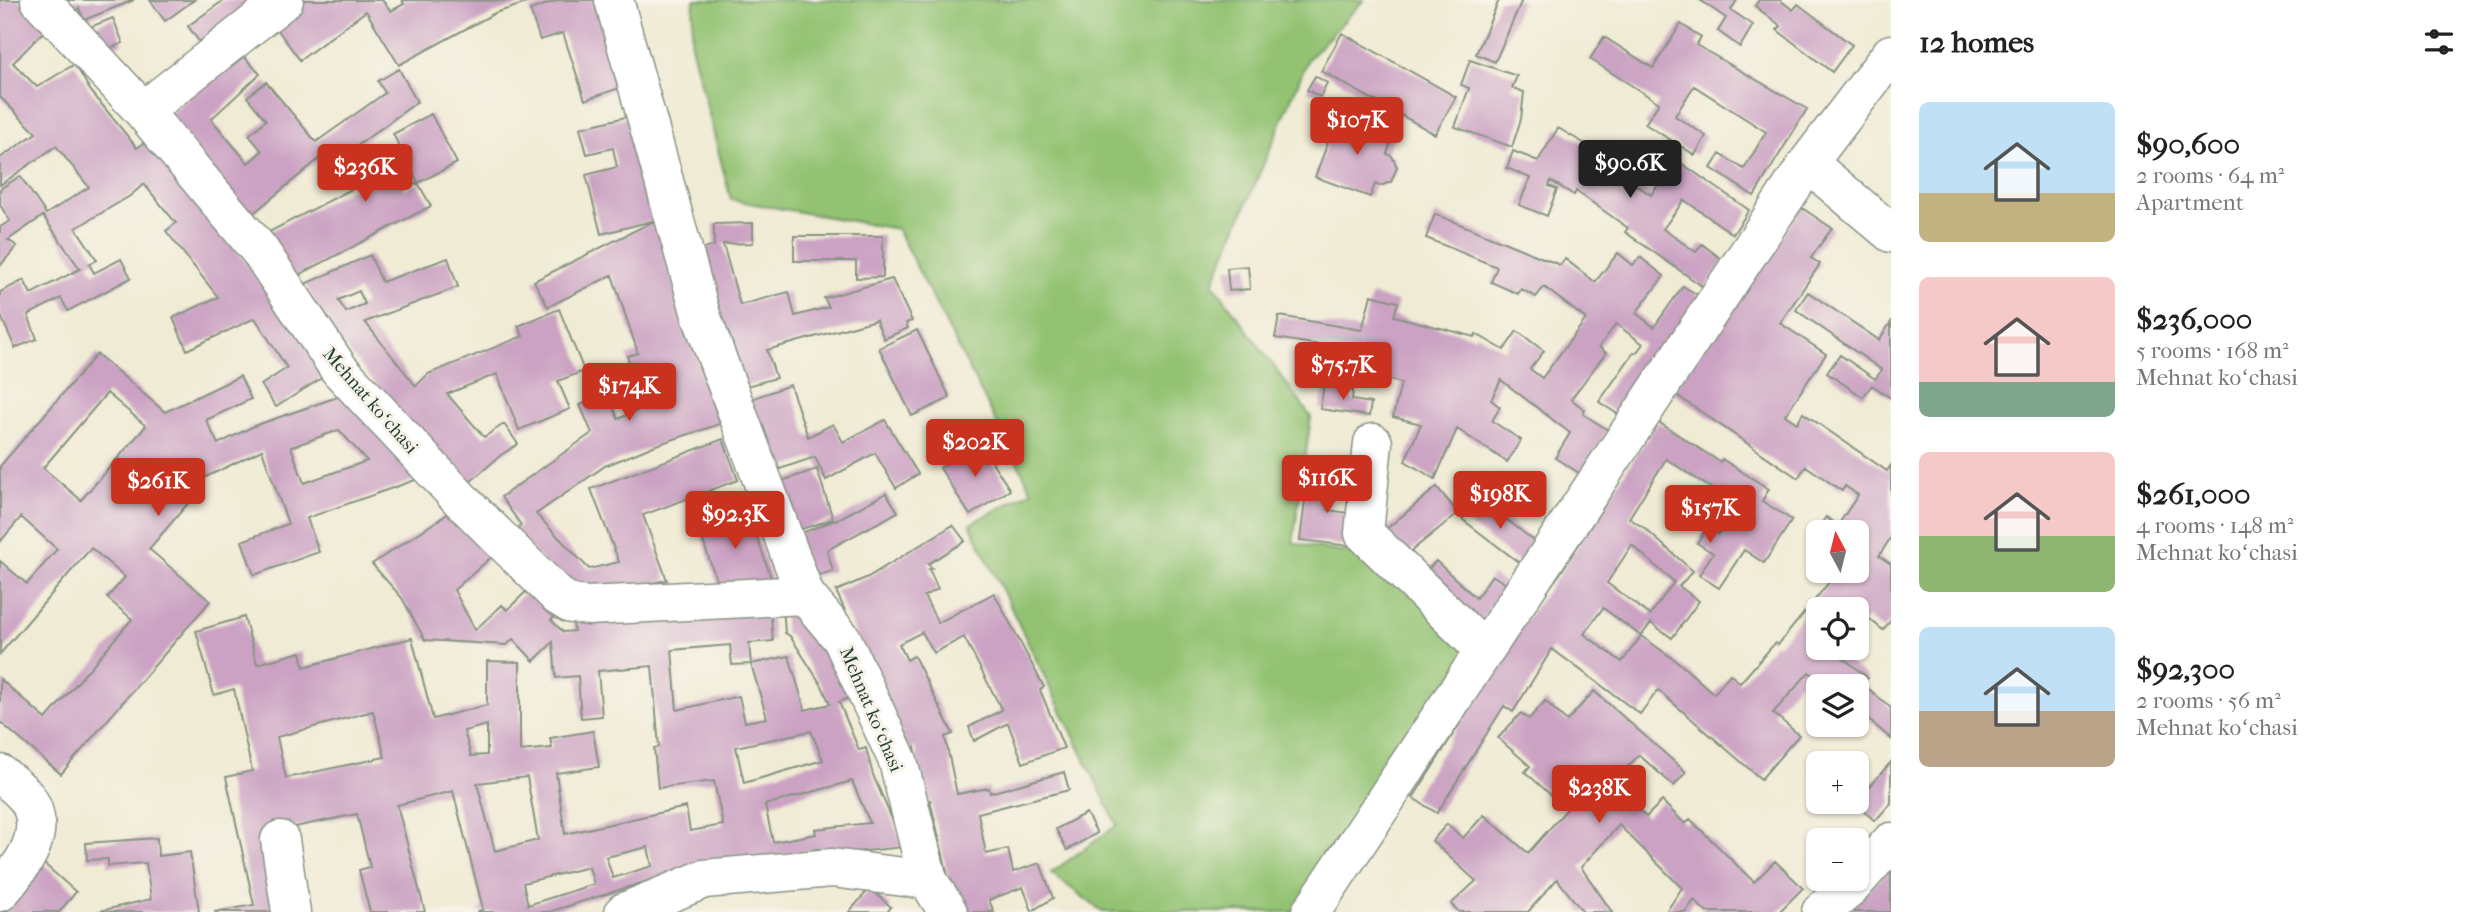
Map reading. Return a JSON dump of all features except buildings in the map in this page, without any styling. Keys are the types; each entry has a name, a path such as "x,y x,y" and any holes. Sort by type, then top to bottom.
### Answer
{"street":[{"name":"Mehnat koʻchasi","path":"40,0 143,110 260,251 339,369 462,501 558,596 571,604 588,606 805,594"},
{"path":"143,110 284,0"},
{"name":"Mehnat koʻchasi","path":"614,0 701,316 805,594 842,639 898,761 928,880 948,912"},
{"path":"1311,912 1808,163 1891,54"},
{"path":"1808,163 1891,233"},
{"path":"1373,443 1364,533 1484,650"},
{"path":"0,775 20,790 31,805 35,827 32,847 0,892"},
{"path":"280,840 291,912"},
{"path":"1821,912 1849,889 1891,842"},
{"path":"624,912 704,879 832,869 928,880"}],"green space":[{"path":"694,0 1364,0 1308,59 1213,283 1311,417 1293,543 1374,558 1472,647 1293,912 1103,912 1051,873 1117,825 970,524 1032,491 897,229 731,200 691,45"}]}
